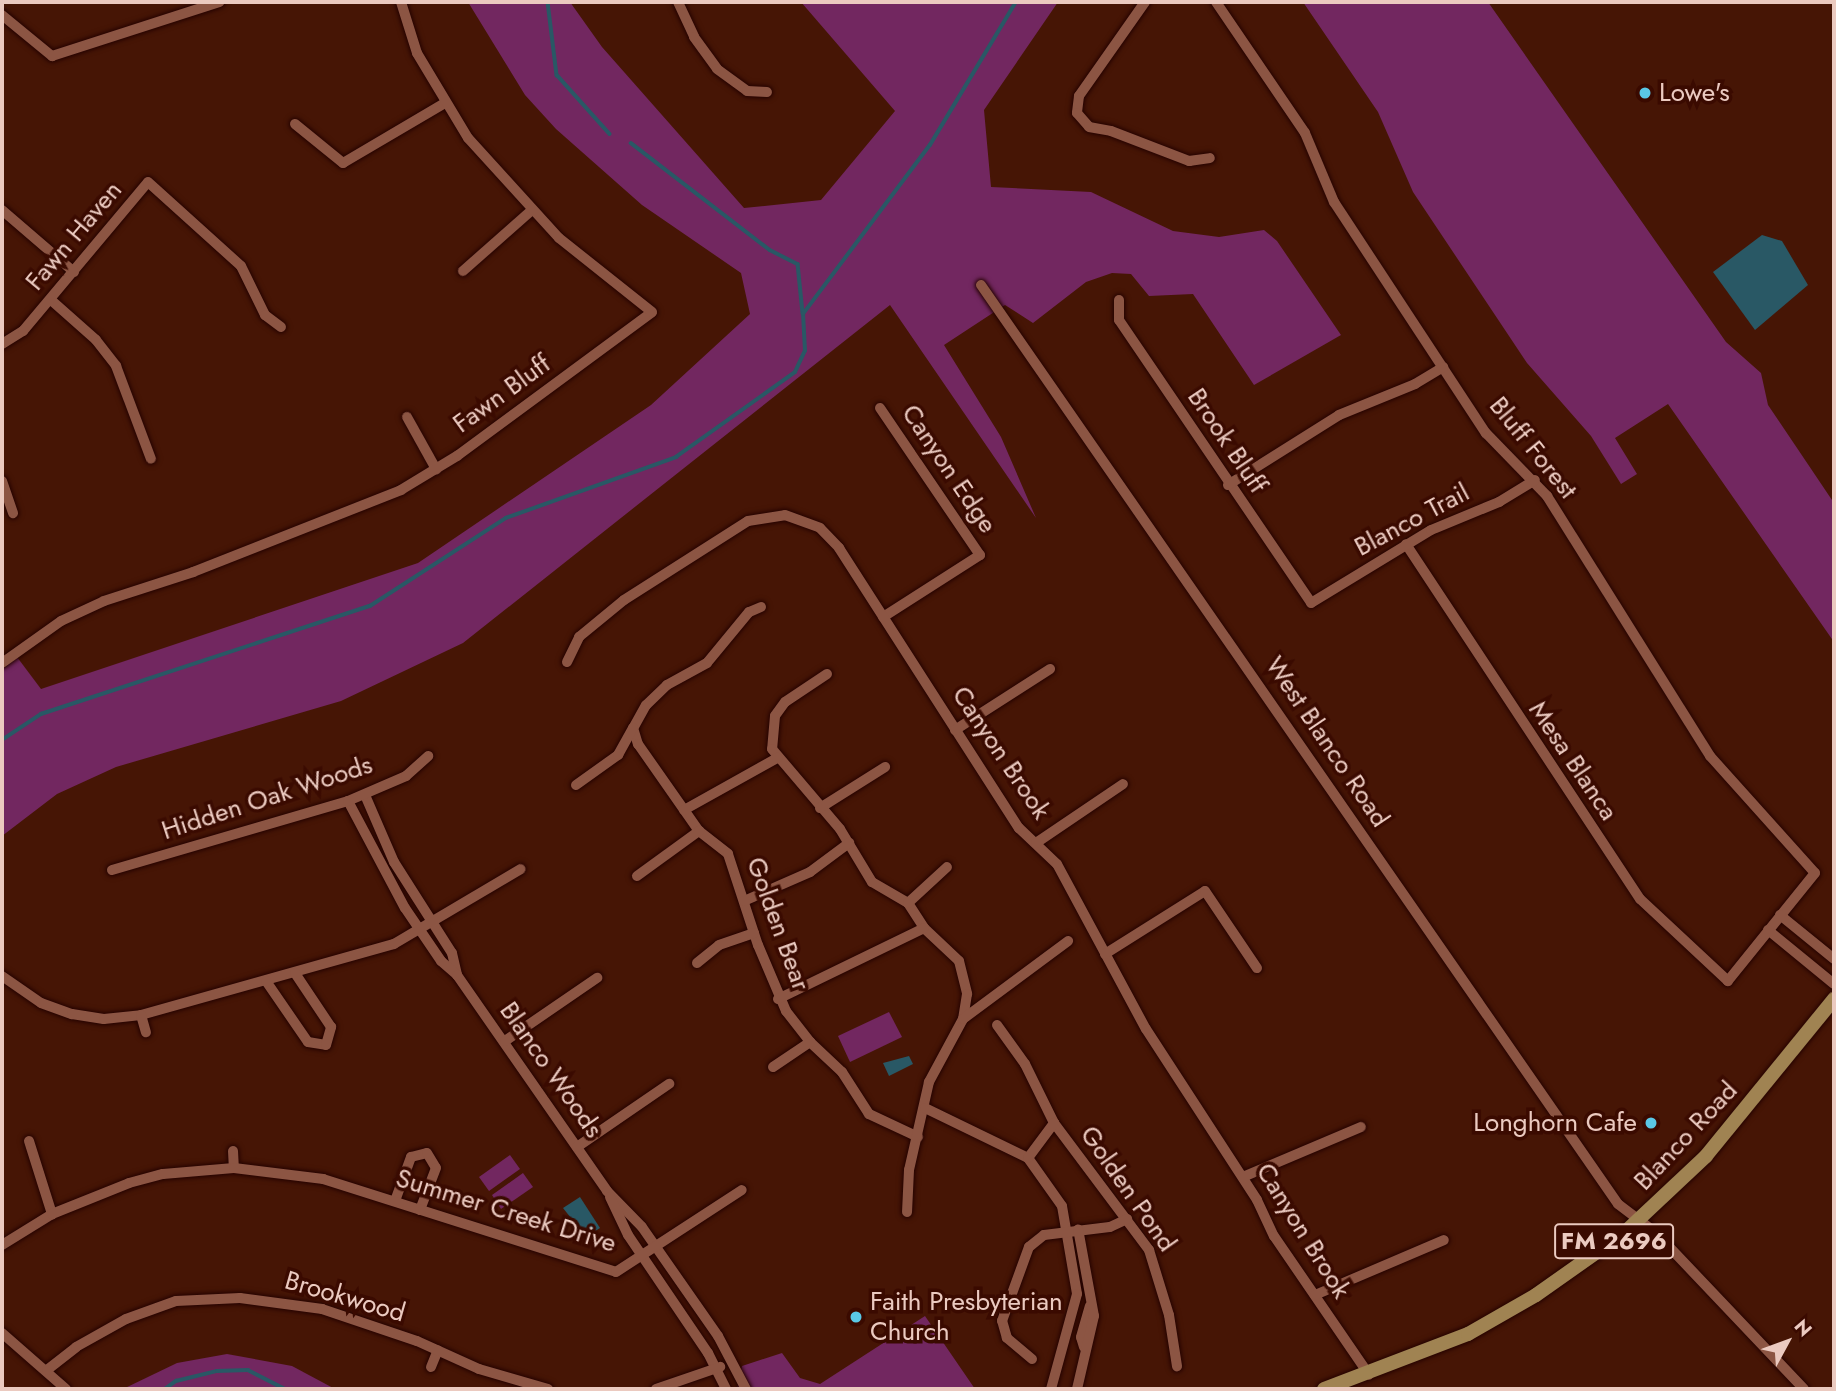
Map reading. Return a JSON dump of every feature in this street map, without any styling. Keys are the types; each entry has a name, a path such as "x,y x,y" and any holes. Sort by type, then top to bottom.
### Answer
{"main road":[{"name":"Blanco Road","path":"1324,1389 1369,1375 1502,1315 1641,1219 1706,1156 1834,999"}],"street":[{"path":"2,15 52,57 219,2"},
{"name":"Fawn Bluff","path":"2,663 61,621 104,601 193,572 365,505 436,469 652,312 531,210 468,138 417,53 401,2"},
{"path":"678,2 694,37 718,69 747,91 767,92"},
{"path":"1145,2 1079,96 1077,113 1089,127 1111,131 1189,161 1210,158"},
{"name":"Bluff Forest","path":"1216,2 1305,132 1334,202 1491,439 1535,480 1710,756 1815,873 1780,915"},
{"path":"295,124 343,163 445,103"},
{"name":"Fawn Haven","path":"2,344 23,331 51,300 148,182 241,266 265,314 281,327"},
{"path":"2,210 75,272"},
{"path":"463,271 531,210"},
{"name":"West Blanco Road","path":"981,285 1618,1204 1641,1219 1804,1389"},
{"path":"51,300 96,340 116,366 151,459"},
{"name":"Brook Bluff","path":"1119,300 1119,320 1228,485 1311,603"},
{"path":"1228,485 1339,415 1415,384 1443,367"},
{"name":"Canyon Edge","path":"880,408 980,555 883,617"},
{"path":"407,416 436,469"},
{"name":"Blanco Trail","path":"1311,603 1406,544 1499,502 1535,480"},
{"path":"2,481 13,513"},
{"name":"Canyon Brook","path":"567,662 579,638 624,600 665,570 763,516 785,515 820,528 839,548 1013,820 1065,877 1146,1029 1243,1177 1274,1236 1369,1375"},
{"name":"Mesa Blanca","path":"1406,544 1640,900 1728,981 1768,930"},
{"path":"576,785 618,755 651,699 707,663 749,612 761,607"},
{"path":"956,730 1050,669"},
{"path":"827,674 789,698 775,716 771,739 777,758 849,843 872,882 908,903 924,928 949,949 964,974 963,1018"},
{"name":"Golden Bear","path":"633,728 648,764 699,831 728,855 778,999 810,1042 842,1072 869,1114 918,1137"},
{"name":"Hidden Oak Woods","path":"112,870 365,795 406,776 428,756"},
{"path":"684,810 777,758"},
{"path":"820,808 885,767"},
{"path":"1036,843 1123,784"},
{"name":"Blanco Woods","path":"365,795 394,862 453,953 457,975"},
{"name":"Blanco Woods","path":"348,801 381,869 421,931 505,1041 607,1191 643,1257 716,1369 726,1389"},
{"path":"637,876 699,831"},
{"path":"744,901 810,872 849,843"},
{"path":"908,903 947,867"},
{"path":"2,976 41,1003 72,1014 104,1019 141,1015 366,954 434,924 521,869"},
{"path":"1105,954 1205,891 1257,968"},
{"path":"1834,959 1780,915 1768,930 1834,984"},
{"path":"778,999 924,928"},
{"path":"697,963 719,945 754,933"},
{"path":"1792,950 1804,935"},
{"path":"907,1212 909,1170 933,1070 963,1018 1068,941"},
{"path":"265,981 308,1042 326,1045 331,1041 331,1027 295,973"},
{"path":"505,1041 597,978"},
{"path":"141,1015 146,1032"},
{"name":"Golden Pond","path":"997,1025 1025,1064 1054,1123 1127,1219 1156,1263 1177,1366"},
{"path":"774,1067 810,1042"},
{"path":"577,1147 669,1084"},
{"path":"925,1108 1028,1158 1052,1187 1073,1229 1094,1316 1084,1347 1077,1389"},
{"name":"Golden Pond","path":"1028,1158 1054,1123"},
{"path":"1243,1177 1361,1127"},
{"path":"29,1141 52,1214"},
{"path":"233,1151 234,1168"},
{"path":"395,1201 411,1157 427,1153 436,1168 420,1210"},
{"name":"Summer Creek Drive","path":"2,1245 52,1214 129,1183 163,1174 234,1168 323,1180 615,1272 657,1248 742,1190"},
{"name":"Blanco Woods","path":"607,1191 657,1248 731,1360 746,1389"},
{"path":"1032,1359 1007,1338 1002,1321 1004,1307 1035,1239 1073,1229 1110,1227 1127,1219"},
{"path":"1051,1389 1077,1294 1073,1229"},
{"path":"1315,1295 1444,1240"},
{"name":"Brookwood","path":"47,1370 76,1347 126,1319 176,1301 206,1297 297,1303 438,1350 479,1369 548,1389"},
{"path":"2,1333 66,1389"},
{"path":"431,1367 438,1350"},
{"path":"656,1389 716,1369 731,1360"}],"shaded area":[{"path":"468,2 570,2 602,47 744,208 821,200 895,111 801,2 1058,2 984,110 991,187 1091,192 1173,231 1219,237 1264,230 1277,241 1341,335 1254,385 1193,294 1149,296 1131,274 1112,273 1086,282 1033,323 1005,305 944,345 1001,437 1036,518 890,305 463,643 341,701 116,767 57,794 2,836 2,670 17,657 41,689 418,563 651,405 750,314 741,273 642,205 556,129 525,95"},
{"path":"1303,2 1488,2 1726,342 1761,373 1768,405 1834,503 1834,642 1668,404 1615,438 1637,474 1621,484 1591,436 1527,363 1413,192 1378,112"},
{"path":"889,1012 902,1037 850,1062 838,1036"},
{"path":"510,1155 520,1169 489,1191 479,1177"},
{"path":"523,1173 533,1187 501,1209 492,1195"},
{"path":"925,1316 975,1389 737,1389 742,1366 782,1353 800,1378 820,1384"},
{"path":"227,1354 292,1366 335,1389 123,1389 177,1363"}],"water":[{"path":"1762,235 1782,241 1808,285 1755,330 1713,272"},
{"path":"909,1056 913,1064 889,1076 883,1063"},
{"path":"580,1197 600,1228 586,1237 563,1208"}],"waterway":[{"path":"548,2 557,75 610,134"},
{"path":"2,740 41,714 370,606 506,518 676,457 795,372 805,351 803,314 930,145 1016,2"},
{"path":"631,143 770,250 798,264 803,313"},
{"path":"165,1389 176,1381 217,1371 248,1370 285,1389"}],"place":[{"name":"Lowe's","path":"1645,93"},
{"name":"Longhorn Cafe","path":"1651,1123"},
{"name":"Faith Presbyterian Church","path":"856,1317"}]}
